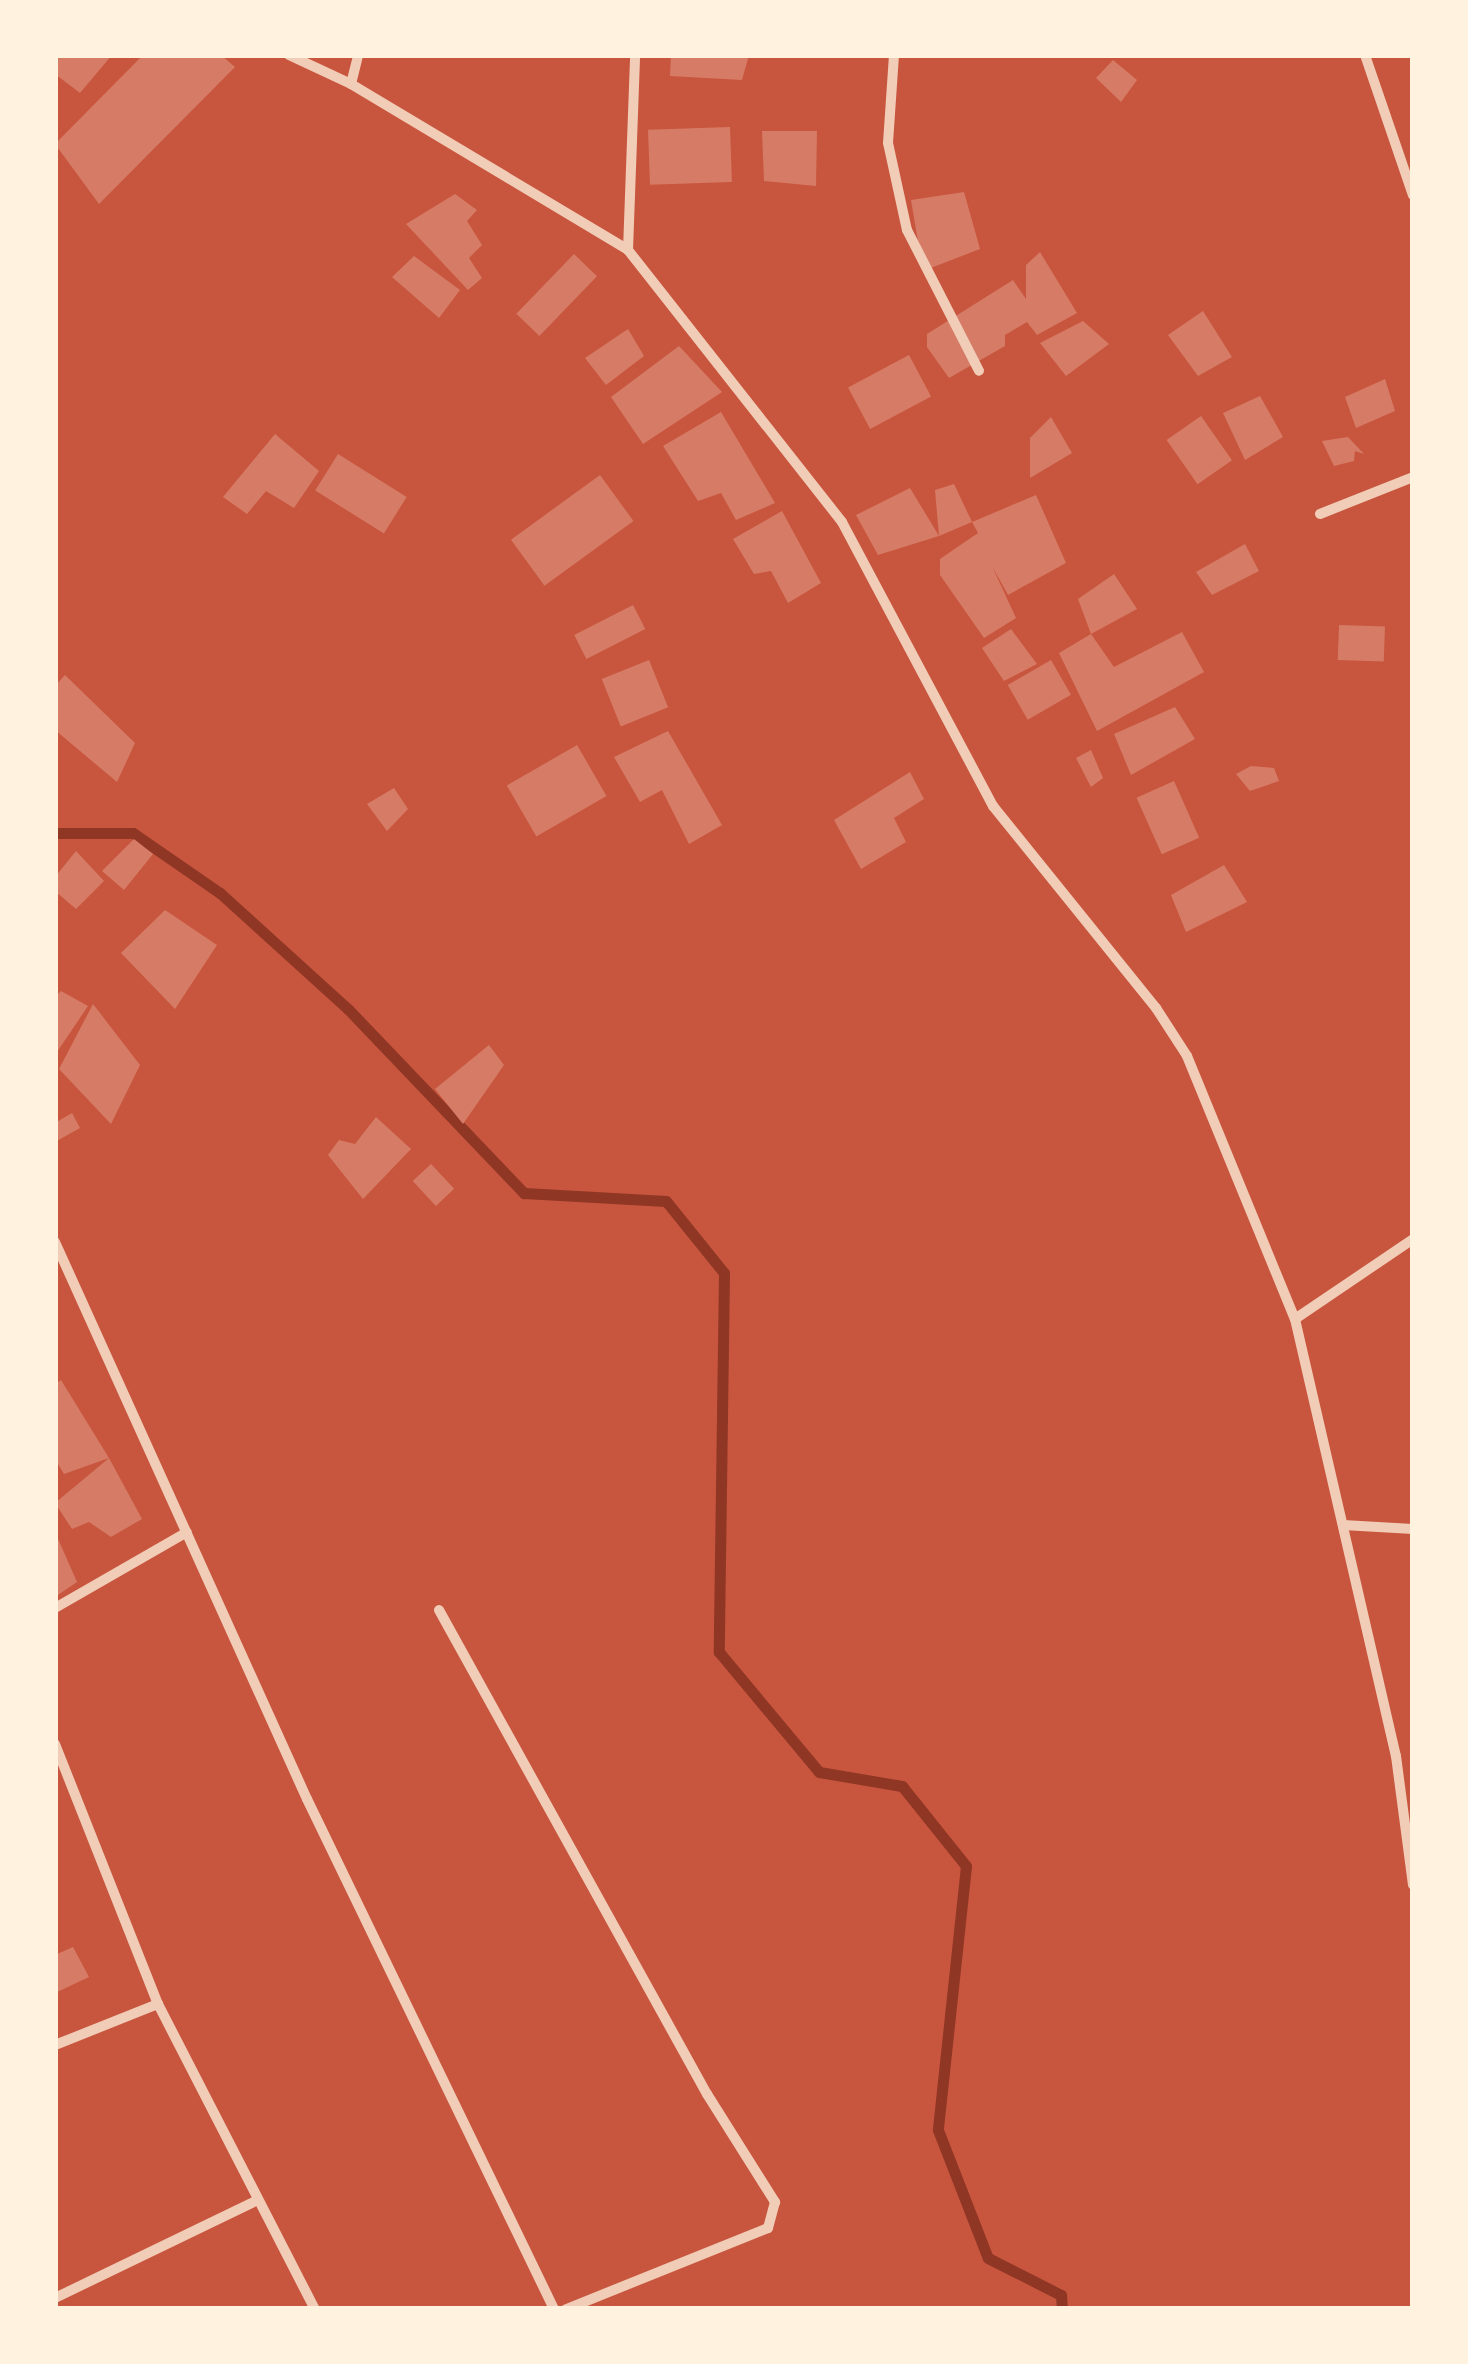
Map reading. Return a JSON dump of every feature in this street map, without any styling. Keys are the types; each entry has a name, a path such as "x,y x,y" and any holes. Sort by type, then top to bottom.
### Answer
{"street":[{"path":"288,55 351,84 628,250 842,522 992,806 1176,1040 1212,1108 1295,1319 1396,1756 1413,1885"},
{"path":"351,84 358,55"},
{"path":"628,250 635,55"},
{"path":"894,55 888,144 907,230 979,371"},
{"path":"1365,55 1409,169 1413,194"},
{"path":"1320,514 1413,477"},
{"path":"1295,1319 1413,1240"},
{"path":"55,1242 307,1799 554,2309"},
{"path":"1343,1525 1413,1529"},
{"path":"55,1608 187,1532"},
{"path":"439,1610 707,2094 775,2202 768,2228 566,2309"},
{"path":"55,1744 158,2004 256,2201 315,2309"},
{"path":"55,2044 158,2004"},
{"path":"55,2298 256,2201"}],"building":[{"path":"57,55 112,55 80,93 55,74"},
{"path":"143,55 221,55 235,67 99,204 55,144"},
{"path":"671,55 749,55 742,80 670,76"},
{"path":"1113,60 1137,80 1121,102 1096,78"},
{"path":"730,127 732,182 650,185 648,130"},
{"path":"762,131 817,131 816,186 764,181"},
{"path":"964,192 980,249 923,271 911,200"},
{"path":"455,194 477,210 467,221 482,245 469,258 482,278 468,290 406,224"},
{"path":"1040,252 1077,313 1037,335 1027,322 1005,335 1005,346 949,378 927,347 927,334 1013,280 1026,299 1026,265"},
{"path":"574,254 597,276 539,336 516,314"},
{"path":"414,256 460,290 439,318 392,277"},
{"path":"1203,311 1232,357 1198,376 1168,335"},
{"path":"1083,321 1109,344 1066,376 1040,343"},
{"path":"628,329 644,356 606,385 585,358"},
{"path":"679,346 722,392 643,444 611,397"},
{"path":"909,355 931,396 870,429 848,387"},
{"path":"1385,379 1395,411 1356,428 1345,397"},
{"path":"1260,396 1283,437 1245,460 1223,413"},
{"path":"721,412 775,503 736,520 721,493 698,501 663,446"},
{"path":"1201,416 1232,460 1198,484 1167,440"},
{"path":"1051,417 1072,453 1030,478 1030,438"},
{"path":"275,434 319,471 294,508 266,491 247,514 223,497"},
{"path":"1348,437 1364,454 1355,451 1354,461 1334,466 1322,441"},
{"path":"338,454 407,497 384,533 315,490"},
{"path":"600,475 634,521 545,586 511,540"},
{"path":"954,484 972,522 939,536 935,490"},
{"path":"910,488 939,536 878,555 856,515"},
{"path":"1036,495 1066,563 1008,595 992,566 1016,618 984,638 940,575 940,559 978,533 972,522"},
{"path":"782,511 821,583 788,603 771,571 754,574 733,539"},
{"path":"1245,544 1259,571 1212,595 1196,572"},
{"path":"1114,574 1137,609 1091,634 1078,599"},
{"path":"633,605 645,629 586,659 574,635"},
{"path":"1339,625 1385,627 1384,662 1338,660"},
{"path":"1011,629 1037,664 1004,681 982,648"},
{"path":"1182,632 1204,672 1097,731 1059,653 1091,634 1114,667"},
{"path":"649,660 668,707 621,726 602,679"},
{"path":"1051,660 1071,695 1028,720 1008,685"},
{"path":"65,675 135,743 117,782 55,730 55,686"},
{"path":"1175,707 1195,739 1131,775 1114,734"},
{"path":"668,731 722,825 689,844 662,790 640,802 614,757"},
{"path":"577,745 606,796 536,837 507,786"},
{"path":"1091,750 1103,778 1091,787 1076,758"},
{"path":"1251,766 1274,768 1279,781 1250,791 1236,774"},
{"path":"910,772 924,799 894,818 906,842 861,869 834,820"},
{"path":"1174,781 1199,838 1162,854 1137,798"},
{"path":"394,788 408,809 387,831 367,804"},
{"path":"134,839 153,854 124,890 102,871"},
{"path":"76,851 104,881 76,909 55,891 55,877"},
{"path":"1224,865 1247,902 1186,932 1171,895"},
{"path":"165,910 217,945 175,1009 121,953"},
{"path":"61,991 88,1006 55,1055 55,997"},
{"path":"93,1004 140,1065 111,1124 59,1069"},
{"path":"489,1045 504,1065 463,1124 435,1089"},
{"path":"72,1113 80,1128 55,1142 55,1123"},
{"path":"376,1117 411,1149 363,1199 328,1155 339,1140 355,1144"},
{"path":"431,1164 454,1189 436,1206 413,1181"},
{"path":"61,1380 109,1458 64,1474 55,1459 55,1384"},
{"path":"109,1458 142,1519 111,1537 89,1522 72,1529 55,1503"},
{"path":"55,1532 77,1582 55,1597"},
{"path":"73,1947 89,1977 55,1993 55,1955"}],"waterway":[{"path":"55,833 133,833 220,893 348,1009 524,1193 666,1201 724,1273 719,1652 819,1772 902,1786 966,1866 938,2130 988,2258 1061,2295 1062,2309"}]}
